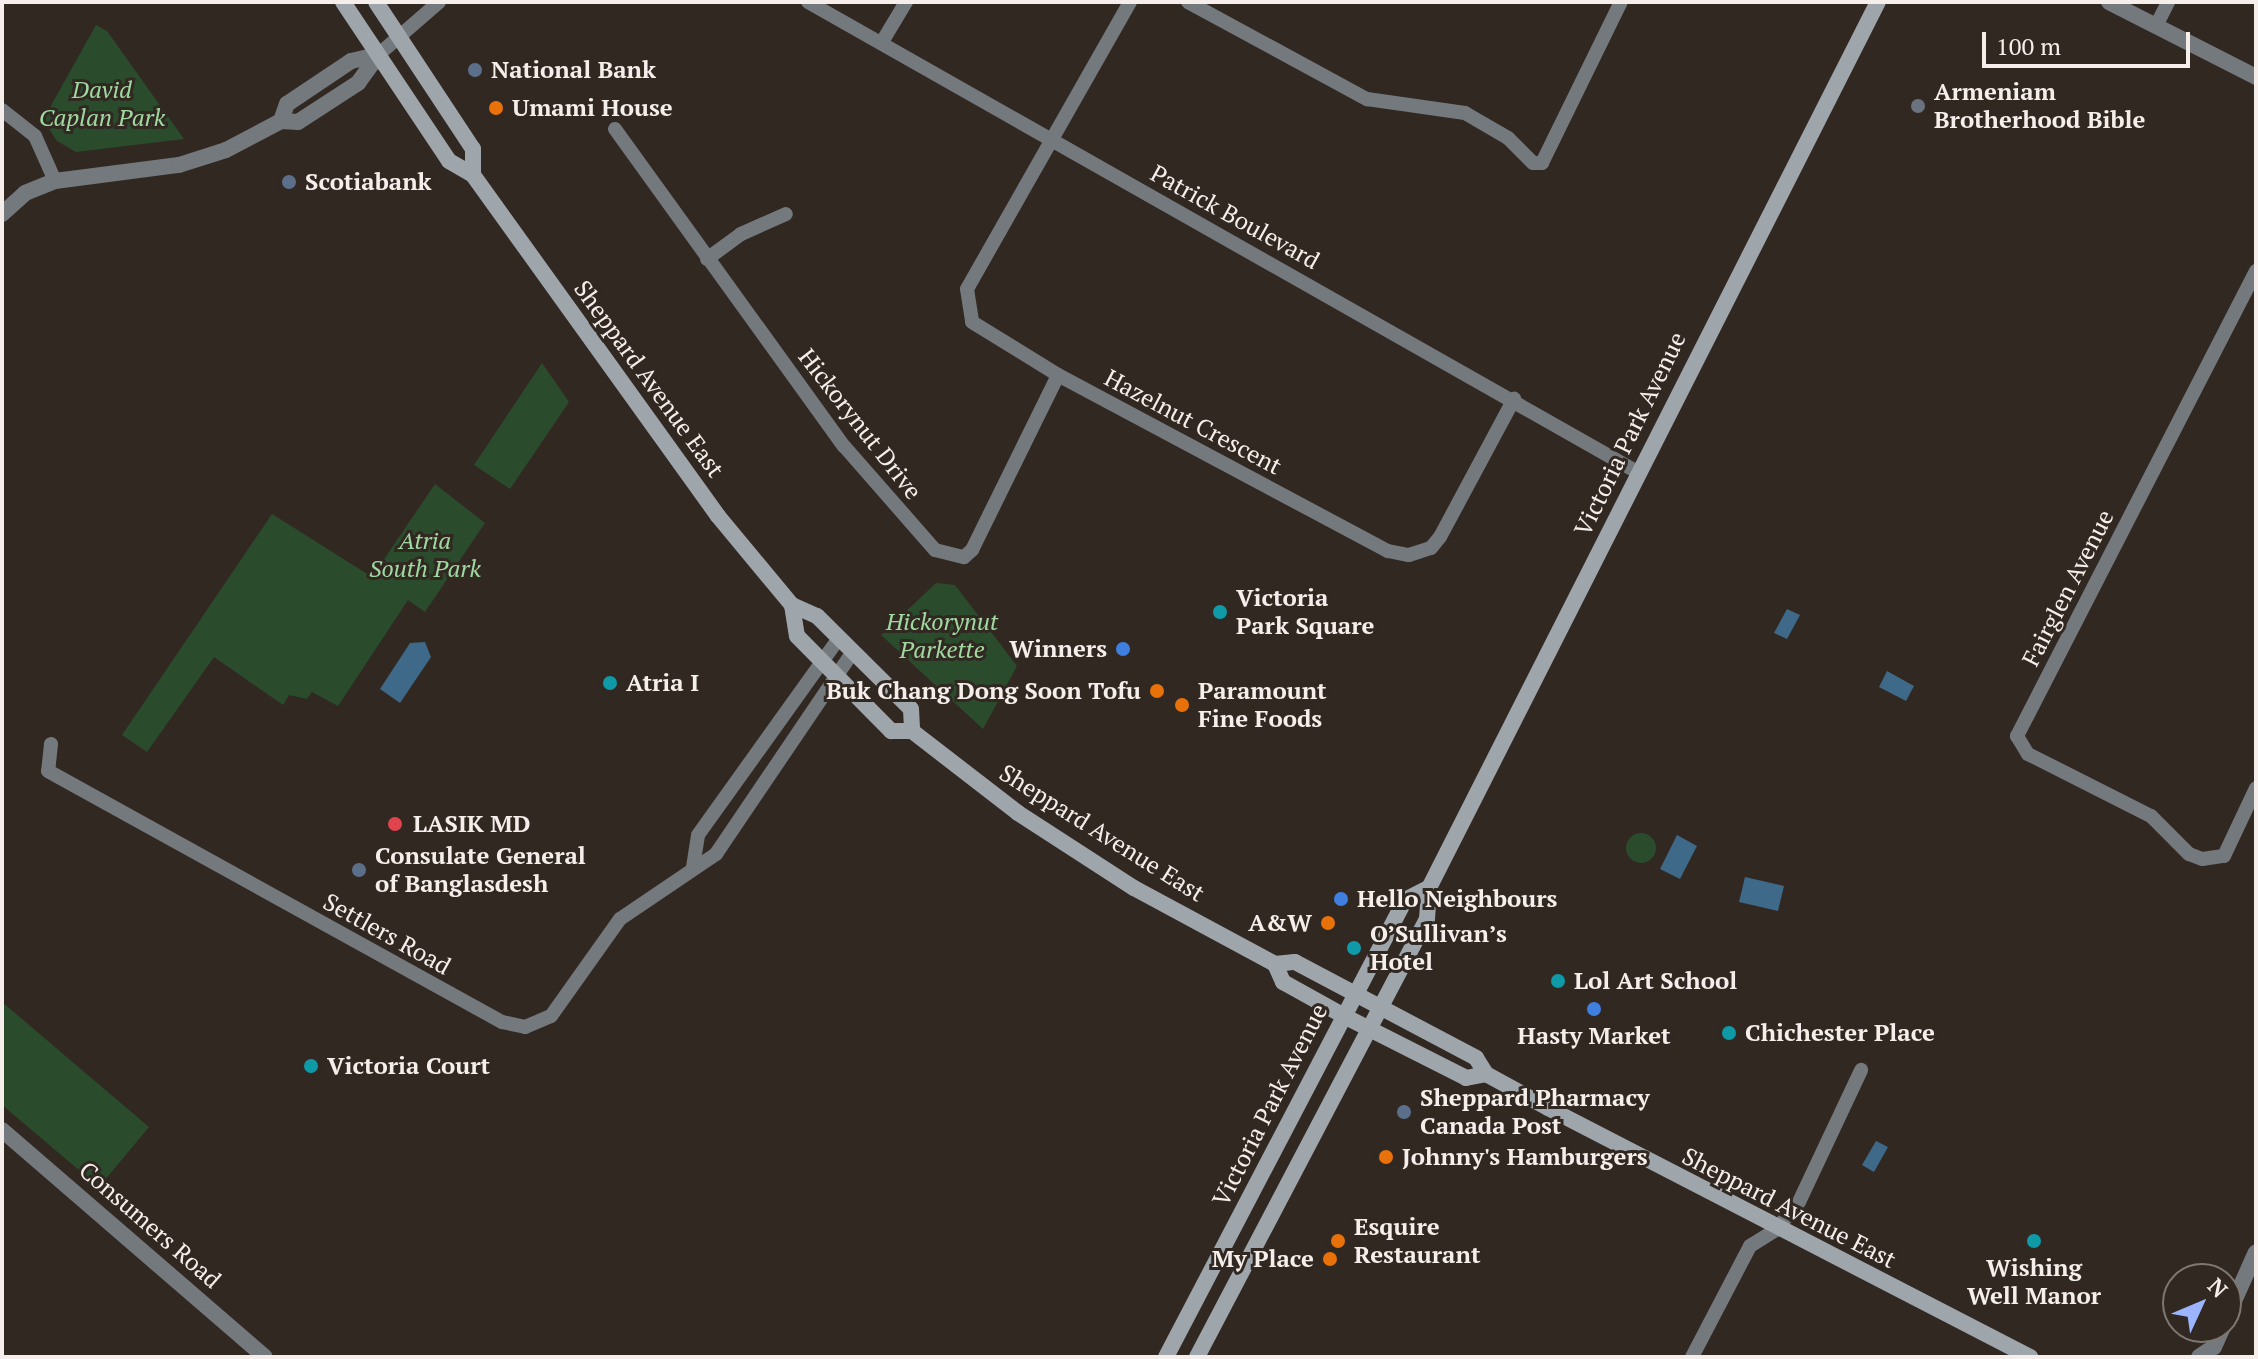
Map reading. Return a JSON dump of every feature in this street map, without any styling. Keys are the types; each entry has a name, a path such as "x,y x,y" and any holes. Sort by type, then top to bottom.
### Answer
{"main road":[{"name":"Sheppard Avenue East","path":"343,2 449,161 473,175 654,430 792,605 817,616 911,709 912,731"},
{"name":"Sheppard Avenue East","path":"376,2 473,149 473,175"},
{"name":"Victoria Park Avenue","path":"1197,1357 1427,919 1429,888 1878,2"},
{"name":"Sheppard Avenue East","path":"792,605 797,636 821,665 891,731 912,731 1018,813 1134,888 1275,964 1295,962 1476,1058 1486,1074 1776,1230 2030,1357"},
{"name":"Victoria Park Avenue","path":"1166,1357 1405,900 1429,888"},
{"name":"Sheppard Avenue East","path":"1275,964 1283,982 1344,1016 1466,1078 1486,1074"}],"street":[{"path":"2,214 25,193 55,181 179,165 226,150 281,121 298,122 358,83 378,55 401,39 439,2"},
{"name":"Patrick Boulevard","path":"808,2 1514,399 1639,473"},
{"path":"882,42 906,2"},
{"name":"Hazelnut Crescent","path":"1130,2 1049,138 975,273 967,301 972,322 1058,375 1388,551 1409,555 1431,548 1440,537 1514,399"},
{"path":"1188,2 1367,99 1465,113 1508,138 1533,163 1542,163 1621,2"},
{"path":"2109,2 2256,77"},
{"path":"2156,26 2168,2"},
{"path":"2,110 35,136 55,181"},
{"name":"Hickorynut Drive","path":"615,129 844,446 927,544 945,555 964,557 972,550 1058,375"},
{"path":"707,259 741,234 786,214"},
{"name":"Fairglen Avenue","path":"2256,271 2017,736 2028,754 2165,826 2189,854 2202,859 2224,856 2256,788"},
{"path":"693,867 698,835 839,638"},
{"name":"Settlers Road","path":"51,744 48,771 502,1022 525,1027 551,1016 620,919 716,854 852,653"},
{"path":"1692,1357 1750,1246 1776,1230 1799,1202 1861,1070"},
{"name":"Consumers Road","path":"2,1130 265,1357"},
{"path":"2242,1283 2256,1252"},
{"path":"2199,1357 2215,1352"}],"green space":[{"name":"David Caplan Park","path":"96,25 107,31 184,139 76,152 57,141 43,120"},
{"path":"542,363 569,402 510,489 474,465"},
{"name":"Atria South Park","path":"435,484 485,523 425,612 408,600 338,706 312,692 307,699 289,695 283,705 214,657 147,752 122,735 272,514 372,577"},
{"name":"Hickorynut Parkette","path":"936,583 955,585 1017,666 983,729 881,635"},
{"path":"1641,833 1652,837 1656,848 1652,859 1641,863 1630,859 1626,848 1630,837"},
{"path":"2,1002 149,1127 99,1187 2,1105"}],"water":[{"path":"1787,609 1800,615 1787,639 1774,633"},
{"path":"425,642 431,657 400,703 380,689 410,643"},
{"path":"1887,671 1914,686 1906,701 1879,687"},
{"path":"1677,835 1697,846 1680,879 1660,869"},
{"path":"1745,877 1784,886 1778,911 1739,902"},
{"path":"1876,1141 1888,1147 1874,1172 1862,1165"}],"place":[{"name":"National Bank","path":"475,70"},
{"name":"Armeniam Brotherhood Bible","path":"1918,106"},
{"name":"Umami House","path":"496,108"},
{"name":"Scotiabank","path":"289,182"},
{"name":"Victoria Park Square","path":"1220,612"},
{"name":"Winners","path":"1123,649"},
{"name":"Atria I","path":"610,683"},
{"name":"Buk Chang Dong Soon Tofu","path":"1157,691"},
{"name":"Paramount Fine Foods","path":"1182,705"},
{"name":"LASIK MD","path":"395,824"},
{"name":"Consulate General of Banglasdesh","path":"359,870"},
{"name":"Hello Neighbours","path":"1341,899"},
{"name":"A&W","path":"1328,923"},
{"name":"O’Sullivan’s Hotel","path":"1354,948"},
{"name":"Lol Art School","path":"1558,981"},
{"name":"Hasty Market","path":"1594,1009"},
{"name":"Chichester Place","path":"1729,1033"},
{"name":"Victoria Court","path":"311,1066"},
{"name":"Sheppard Pharmacy Canada Post","path":"1404,1112"},
{"name":"Johnny's Hamburgers","path":"1386,1157"},
{"name":"Esquire Restaurant","path":"1338,1241"},
{"name":"Wishing Well Manor","path":"2034,1241"},
{"name":"My Place","path":"1330,1259"}]}
